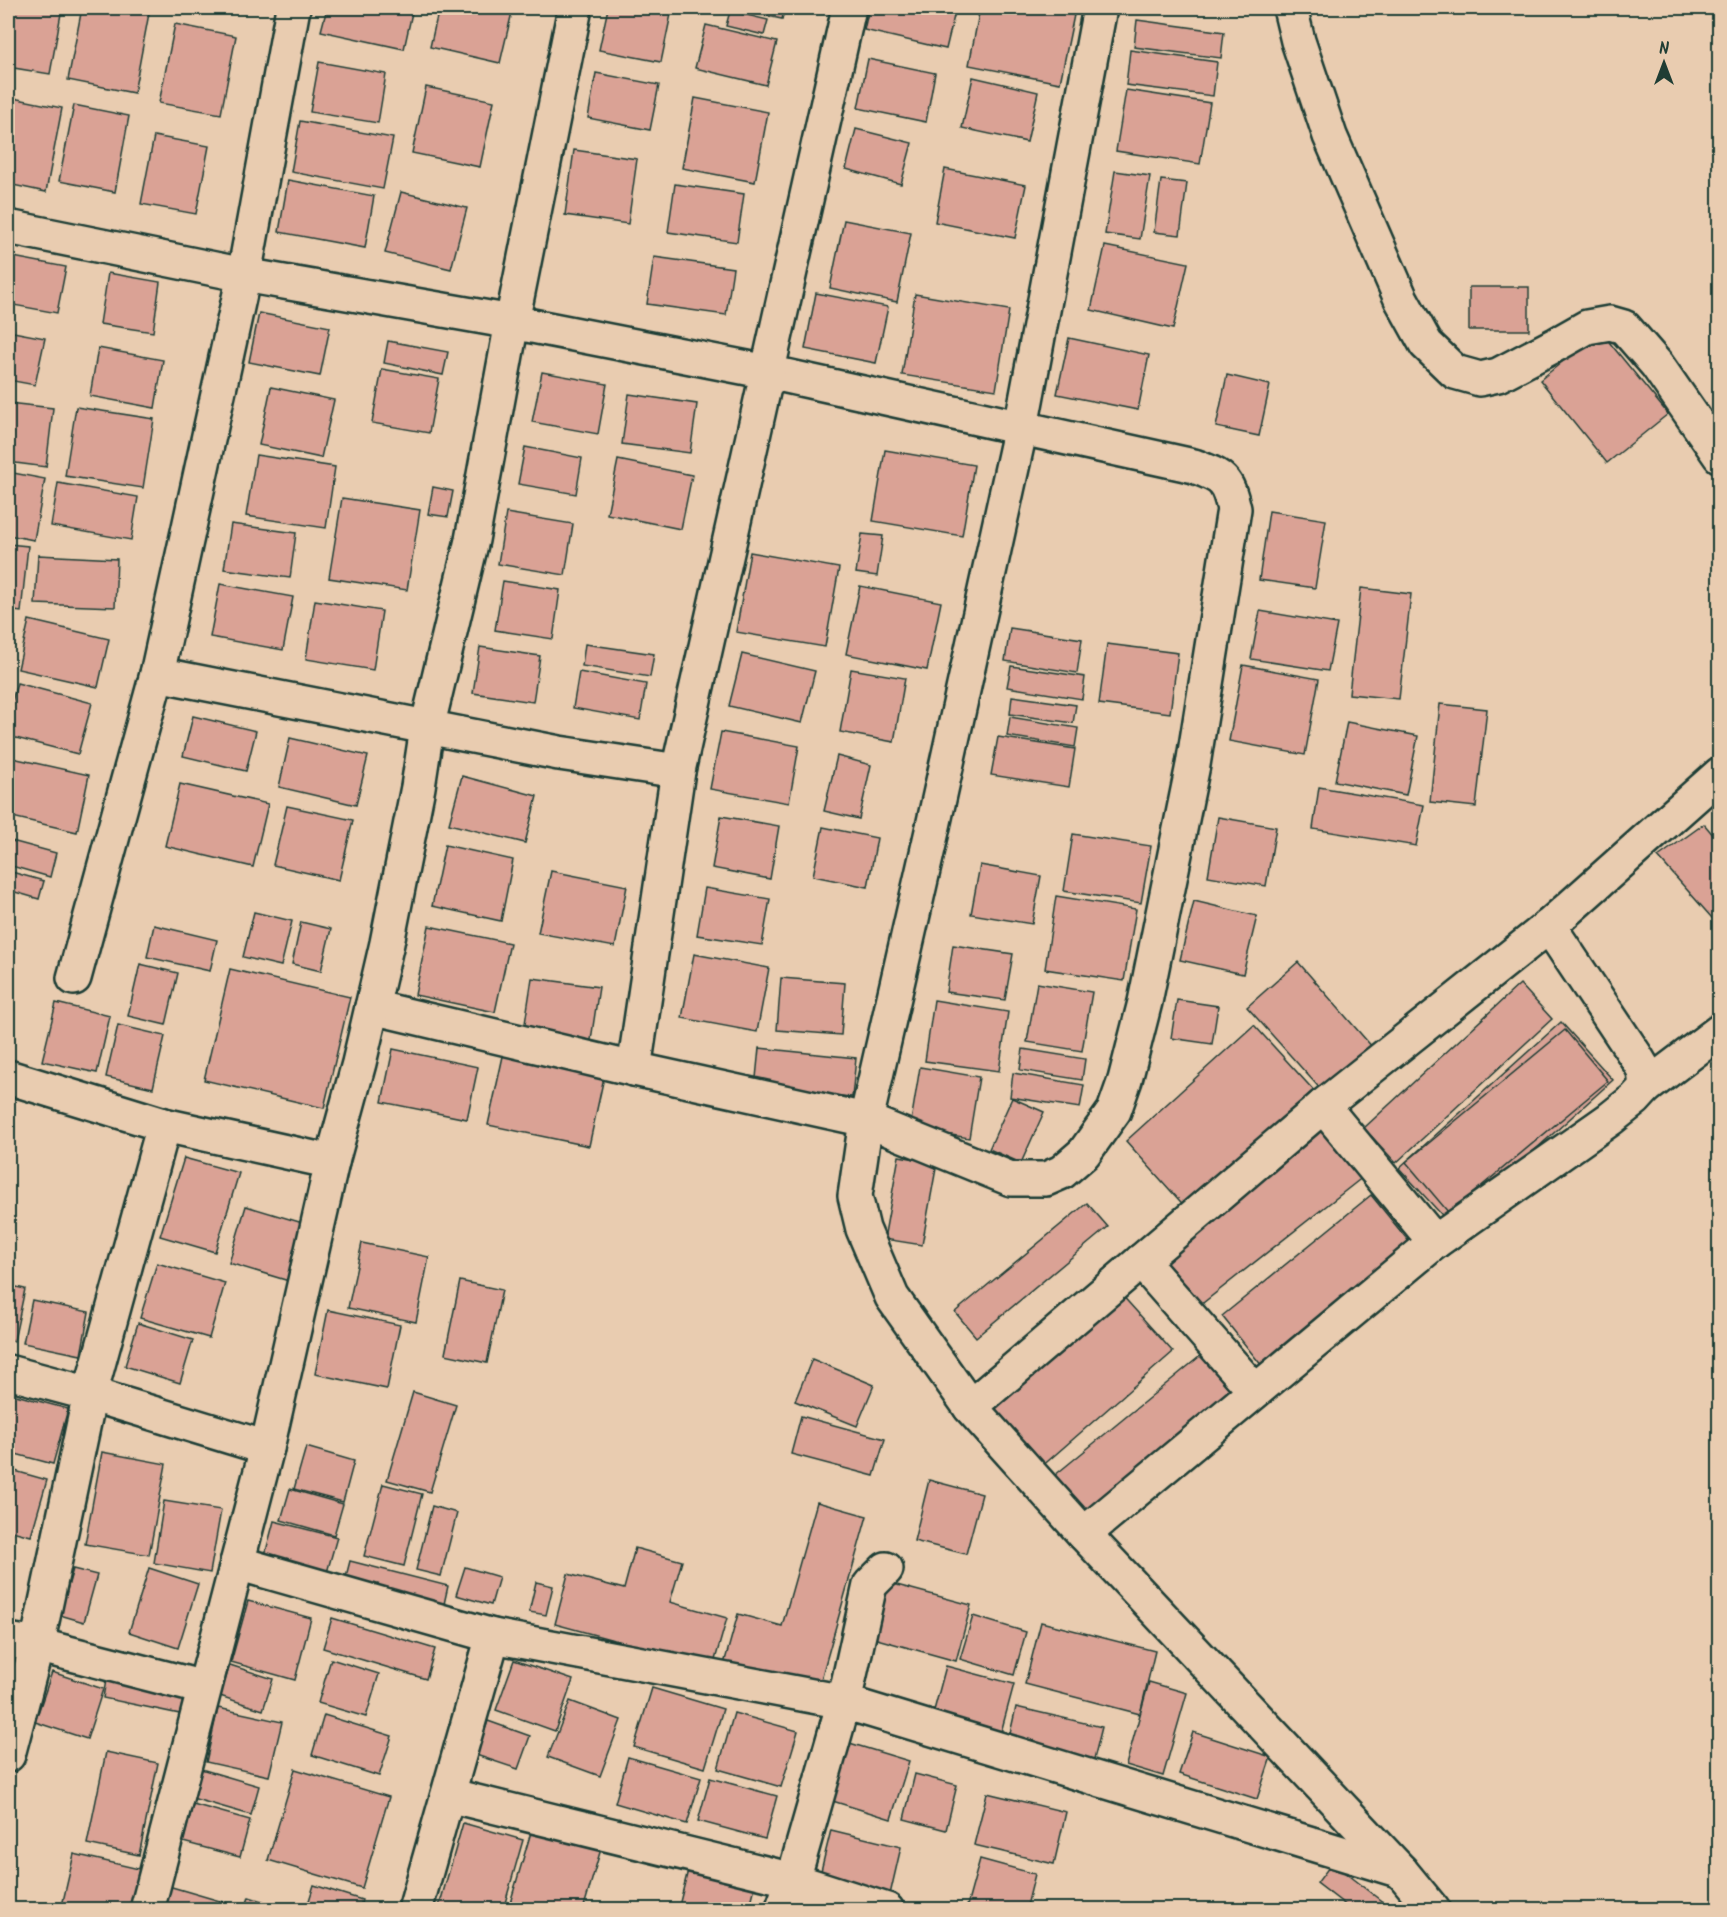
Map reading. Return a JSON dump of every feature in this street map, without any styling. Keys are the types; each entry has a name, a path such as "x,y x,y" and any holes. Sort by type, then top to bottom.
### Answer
{"street":[{"path":"74,978 158,674 244,275 293,8"},
{"path":"147,1910 267,1448 332,1162 387,943 414,810 427,728 472,540 512,322 575,8"},
{"path":"634,1069 678,771 849,8"},
{"path":"1100,8 1021,428 866,1120 855,1196 863,1229 892,1297 970,1407 1084,1534 1401,1871 1433,1910"},
{"path":"1290,8 1298,41 1330,136 1401,299 1426,344 1455,372 1480,379 1497,375 1587,327 1610,323 1624,327 1657,365 1719,456"},
{"path":"8,227 244,275 512,322 768,372 1194,466 1217,475 1229,488 1233,509 1195,754 1145,1002 1125,1080 1114,1111 1084,1153 1062,1172 1046,1179 1011,1179 866,1120 634,1069 372,1007"},
{"path":"158,674 559,753 678,771"},
{"path":"970,1407 1323,1106 1549,926 1719,774"},
{"path":"1549,926 1635,1055 1644,1070 1646,1087"},
{"path":"1084,1534 1435,1242 1610,1119 1646,1087 1719,1031"},
{"path":"8,1078 164,1125 332,1162"},
{"path":"1323,1106 1435,1242"},
{"path":"8,1755 22,1642 164,1125"},
{"path":"1141,1261 1256,1391"},
{"path":"8,1372 90,1394 267,1448"},
{"path":"237,1563 493,1636 844,1702 1401,1871"},
{"path":"788,1895 844,1702 870,1586 886,1569"},
{"path":"415,1910 493,1636"},
{"path":"22,1642 204,1688"},
{"path":"448,1795 788,1895 887,1910"}],"building":[{"path":"11,8 62,8 50,74 8,67 8,27"},
{"path":"82,8 150,8 134,93 68,80"},
{"path":"327,8 413,8 404,49 321,31"},
{"path":"439,8 513,8 500,63 430,47"},
{"path":"608,8 641,8 671,14 661,62 599,50"},
{"path":"730,8 785,8 782,19"},
{"path":"869,8 956,8 946,49 864,30"},
{"path":"980,8 1037,8 1074,15 1060,83 969,65"},
{"path":"730,11 768,20 764,35 726,26"},
{"path":"1137,20 1224,32 1221,58 1134,47"},
{"path":"175,24 236,36 221,114 159,103"},
{"path":"706,25 777,42 766,85 695,68"},
{"path":"1130,50 1217,62 1213,96 1126,85"},
{"path":"868,59 935,73 926,122 858,108"},
{"path":"319,62 386,74 378,123 310,112"},
{"path":"596,73 659,85 650,130 588,118"},
{"path":"973,77 1038,92 1027,142 962,128"},
{"path":"426,87 494,101 480,167 412,153"},
{"path":"1126,90 1210,103 1200,164 1116,151"},
{"path":"8,97 62,108 46,192 8,184"},
{"path":"695,98 768,112 755,182 682,168"},
{"path":"74,105 129,116 115,192 59,181"},
{"path":"300,121 393,138 383,189 291,172"},
{"path":"856,129 912,143 901,184 846,169"},
{"path":"154,136 209,146 196,214 141,204"},
{"path":"574,150 637,159 628,224 565,215"},
{"path":"945,169 1026,185 1015,238 935,222"},
{"path":"1115,171 1150,176 1140,239 1105,234"},
{"path":"288,180 374,196 365,248 279,232"},
{"path":"1161,180 1187,183 1180,235 1154,232"},
{"path":"675,184 744,194 737,242 668,232"},
{"path":"401,192 467,208 451,269 385,253"},
{"path":"844,220 911,233 897,302 830,288"},
{"path":"1105,246 1188,263 1173,329 1091,310"},
{"path":"8,256 66,267 57,313 8,304"},
{"path":"654,257 733,268 726,315 647,304"},
{"path":"108,273 160,282 153,332 100,324"},
{"path":"1469,287 1529,287 1529,330 1469,330"},
{"path":"816,293 888,307 876,363 805,349"},
{"path":"915,294 1009,310 996,390 902,375"},
{"path":"259,313 330,327 320,376 249,362"},
{"path":"8,331 45,338 35,385 8,380"},
{"path":"1600,331 1668,414 1607,463 1540,380"},
{"path":"1069,338 1149,355 1138,410 1057,394"},
{"path":"388,341 448,352 443,375 384,363"},
{"path":"98,348 163,360 155,408 90,396"},
{"path":"382,369 439,379 429,433 372,423"},
{"path":"542,372 607,384 598,434 532,422"},
{"path":"1227,375 1270,385 1259,436 1216,427"},
{"path":"271,387 334,400 321,458 259,445"},
{"path":"629,394 697,404 690,453 622,444"},
{"path":"8,403 53,408 46,467 8,462"},
{"path":"76,407 154,419 143,488 65,476"},
{"path":"525,447 582,458 576,494 518,484"},
{"path":"885,450 974,465 962,536 873,521"},
{"path":"256,455 335,467 326,528 246,516"},
{"path":"618,460 692,475 681,529 607,514"},
{"path":"8,472 45,479 34,540 8,535"},
{"path":"58,483 138,497 131,540 51,526"},
{"path":"433,487 453,491 448,517 428,514"},
{"path":"342,498 420,510 407,590 329,578"},
{"path":"1269,511 1326,520 1315,588 1259,580"},
{"path":"506,513 573,524 565,575 498,564"},
{"path":"231,524 296,533 290,578 224,569"},
{"path":"862,534 883,536 877,576 856,573"},
{"path":"8,544 28,546 21,612 8,610"},
{"path":"750,552 839,568 825,647 736,632"},
{"path":"38,555 117,559 115,607 35,604"},
{"path":"503,581 560,590 553,639 495,630"},
{"path":"220,584 293,597 283,650 210,637"},
{"path":"860,586 941,602 927,670 846,654"},
{"path":"1361,588 1411,594 1399,699 1349,694"},
{"path":"315,600 382,611 373,670 306,659"},
{"path":"1260,611 1337,624 1328,671 1251,659"},
{"path":"29,620 109,639 98,687 18,669"},
{"path":"1010,628 1082,639 1077,673 1005,661"},
{"path":"585,644 654,654 650,677 582,666"},
{"path":"1107,644 1178,653 1170,713 1099,704"},
{"path":"480,647 540,656 533,702 473,693"},
{"path":"742,654 815,671 802,723 729,706"},
{"path":"1243,665 1319,679 1305,755 1229,741"},
{"path":"1011,666 1085,677 1082,699 1007,687"},
{"path":"851,669 905,678 894,742 840,732"},
{"path":"579,672 646,684 640,720 573,708"},
{"path":"17,683 92,703 78,754 8,736 8,716"},
{"path":"1012,696 1076,705 1073,723 1010,714"},
{"path":"1440,704 1487,709 1476,807 1430,802"},
{"path":"193,716 256,731 246,771 183,756"},
{"path":"1010,717 1078,728 1075,747 1007,736"},
{"path":"1347,722 1418,736 1406,795 1335,781"},
{"path":"721,732 799,746 789,803 710,789"},
{"path":"998,737 1075,749 1069,787 991,775"},
{"path":"290,738 368,756 356,805 279,787"},
{"path":"837,756 871,765 859,819 824,811"},
{"path":"8,757 89,775 77,832 8,816"},
{"path":"462,776 537,796 525,843 449,824"},
{"path":"180,784 268,804 253,867 165,846"},
{"path":"1319,787 1424,805 1416,846 1313,829"},
{"path":"287,806 353,820 339,880 273,865"},
{"path":"721,816 779,826 770,879 712,868"},
{"path":"1218,817 1276,827 1266,886 1208,876"},
{"path":"1704,824 1720,843 1720,927 1658,857"},
{"path":"823,827 877,838 868,887 813,876"},
{"path":"1073,834 1151,846 1141,903 1064,891"},
{"path":"8,840 56,853 50,877 8,865"},
{"path":"445,845 513,860 501,921 432,906"},
{"path":"980,865 1041,876 1032,924 971,914"},
{"path":"8,871 44,881 39,899 8,890"},
{"path":"551,871 627,886 615,947 538,933"},
{"path":"705,888 770,899 762,945 697,935"},
{"path":"1056,896 1136,909 1124,981 1045,969"},
{"path":"1194,901 1257,916 1243,974 1180,960"},
{"path":"254,912 292,921 281,966 243,957"},
{"path":"301,922 331,929 321,971 292,964"},
{"path":"154,925 217,940 210,971 147,957"},
{"path":"429,926 510,943 495,1012 415,995"},
{"path":"8,931 12,932 8,958"},
{"path":"953,945 1013,954 1005,1000 946,992"},
{"path":"694,954 769,968 757,1032 682,1018"},
{"path":"1298,962 1374,1049 1324,1093 1247,1007"},
{"path":"140,964 178,973 166,1025 128,1016"},
{"path":"230,969 350,997 324,1108 204,1080"},
{"path":"532,978 599,987 591,1040 524,1030"},
{"path":"781,978 845,983 841,1035 777,1030"},
{"path":"1037,983 1092,992 1082,1051 1027,1042"},
{"path":"1520,984 1552,1019 1396,1163 1364,1128"},
{"path":"934,1000 1008,1012 999,1071 925,1061"},
{"path":"1177,1000 1218,1006 1212,1044 1171,1038"},
{"path":"56,1003 110,1016 97,1073 42,1061"},
{"path":"1561,1022 1613,1080 1451,1225 1399,1168"},
{"path":"118,1025 165,1036 153,1088 106,1077"},
{"path":"1254,1025 1317,1094 1188,1210 1126,1141"},
{"path":"1565,1030 1608,1081 1449,1213 1406,1162"},
{"path":"505,1047 606,1068 589,1146 488,1125"},
{"path":"759,1048 856,1058 852,1097 755,1088"},
{"path":"393,1049 478,1067 467,1119 382,1102"},
{"path":"1023,1049 1085,1059 1082,1080 1020,1070"},
{"path":"920,1067 979,1077 969,1138 910,1128"},
{"path":"1013,1073 1084,1085 1080,1108 1010,1097"},
{"path":"1012,1098 1044,1112 1021,1163 989,1149"},
{"path":"1329,1124 1368,1173 1194,1310 1155,1260"},
{"path":"899,1156 937,1163 922,1245 884,1239"},
{"path":"184,1158 239,1173 215,1252 160,1236"},
{"path":"1371,1195 1411,1244 1262,1366 1222,1316"},
{"path":"1087,1203 1108,1227 976,1337 955,1312"},
{"path":"246,1206 306,1224 289,1281 229,1263"},
{"path":"362,1243 429,1257 416,1322 348,1308"},
{"path":"157,1263 225,1283 209,1338 140,1318"},
{"path":"460,1281 502,1290 487,1363 445,1354"},
{"path":"8,1285 25,1289 14,1341 8,1340"},
{"path":"1120,1293 1173,1352 1040,1468 988,1408"},
{"path":"32,1300 89,1312 81,1355 23,1343"},
{"path":"328,1310 400,1325 387,1389 315,1374"},
{"path":"138,1323 193,1340 180,1383 125,1366"},
{"path":"1210,1348 1248,1392 1086,1525 1049,1480"},
{"path":"812,1359 874,1385 857,1426 795,1401"},
{"path":"413,1392 456,1405 430,1492 387,1480"},
{"path":"12,1394 68,1409 53,1464 8,1452 8,1410"},
{"path":"801,1416 885,1439 874,1476 791,1454"},
{"path":"306,1447 354,1461 343,1502 294,1489"},
{"path":"102,1452 166,1464 149,1555 85,1544"},
{"path":"8,1469 47,1480 31,1536 8,1530"},
{"path":"929,1480 982,1494 966,1554 914,1541"},
{"path":"383,1484 422,1494 404,1566 364,1556"},
{"path":"290,1489 343,1504 334,1535 281,1520"},
{"path":"164,1501 221,1510 210,1573 154,1563"},
{"path":"817,1502 867,1516 818,1690 724,1664 738,1614 782,1626"},
{"path":"432,1506 457,1513 441,1576 416,1570"},
{"path":"274,1521 337,1537 324,1583 262,1566"},
{"path":"635,1548 682,1561 670,1602 727,1618 713,1667 555,1624 568,1574 624,1589"},
{"path":"350,1561 448,1586 442,1613 343,1588"},
{"path":"465,1567 499,1577 491,1605 456,1595"},
{"path":"149,1568 198,1584 178,1648 129,1632"},
{"path":"73,1569 97,1575 84,1622 60,1615"},
{"path":"882,1581 971,1605 956,1661 866,1636"},
{"path":"536,1582 553,1586 546,1615 529,1612"},
{"path":"248,1601 311,1618 295,1680 231,1662"},
{"path":"973,1616 1026,1632 1014,1675 960,1659"},
{"path":"332,1618 435,1649 426,1679 323,1648"},
{"path":"1041,1622 1155,1651 1140,1714 1025,1684"},
{"path":"331,1659 379,1674 366,1717 318,1703"},
{"path":"514,1660 573,1680 555,1731 496,1710"},
{"path":"230,1665 273,1679 263,1710 220,1696"},
{"path":"946,1666 1014,1684 1000,1736 932,1718"},
{"path":"52,1672 103,1689 87,1739 35,1722"},
{"path":"107,1674 185,1689 180,1714 103,1698"},
{"path":"1149,1682 1187,1693 1163,1776 1126,1765"},
{"path":"652,1688 723,1709 705,1768 634,1747"},
{"path":"570,1701 621,1720 600,1776 548,1757"},
{"path":"1016,1707 1102,1727 1092,1767 1007,1747"},
{"path":"218,1708 282,1722 269,1776 206,1762"},
{"path":"734,1713 798,1731 781,1787 718,1769"},
{"path":"324,1715 392,1736 379,1776 312,1755"},
{"path":"488,1721 530,1736 518,1769 476,1755"},
{"path":"1193,1732 1271,1757 1257,1799 1179,1774"},
{"path":"843,1741 909,1761 891,1819 826,1799"},
{"path":"106,1752 158,1763 139,1855 87,1844"},
{"path":"628,1757 701,1778 687,1824 615,1803"},
{"path":"201,1769 259,1786 251,1815 192,1798"},
{"path":"295,1769 389,1797 362,1888 268,1860"},
{"path":"915,1774 957,1785 946,1830 904,1819"},
{"path":"710,1778 777,1796 765,1839 698,1821"},
{"path":"987,1793 1066,1812 1054,1864 974,1845"},
{"path":"193,1804 250,1820 240,1857 183,1842"},
{"path":"534,1822 603,1842 583,1910 508,1910"},
{"path":"463,1823 523,1840 503,1910 438,1910"},
{"path":"831,1830 901,1847 889,1899 818,1883"},
{"path":"74,1854 139,1869 130,1910 61,1910"},
{"path":"980,1859 1035,1874 1026,1910 979,1910 967,1906"},
{"path":"1332,1863 1393,1910 1352,1910 1317,1883"},
{"path":"688,1870 755,1887 749,1910 678,1910"},
{"path":"165,1885 237,1906 236,1910 158,1910"},
{"path":"314,1885 362,1900 359,1910 306,1910"},
{"path":"249,1897 292,1910 245,1910"}]}
